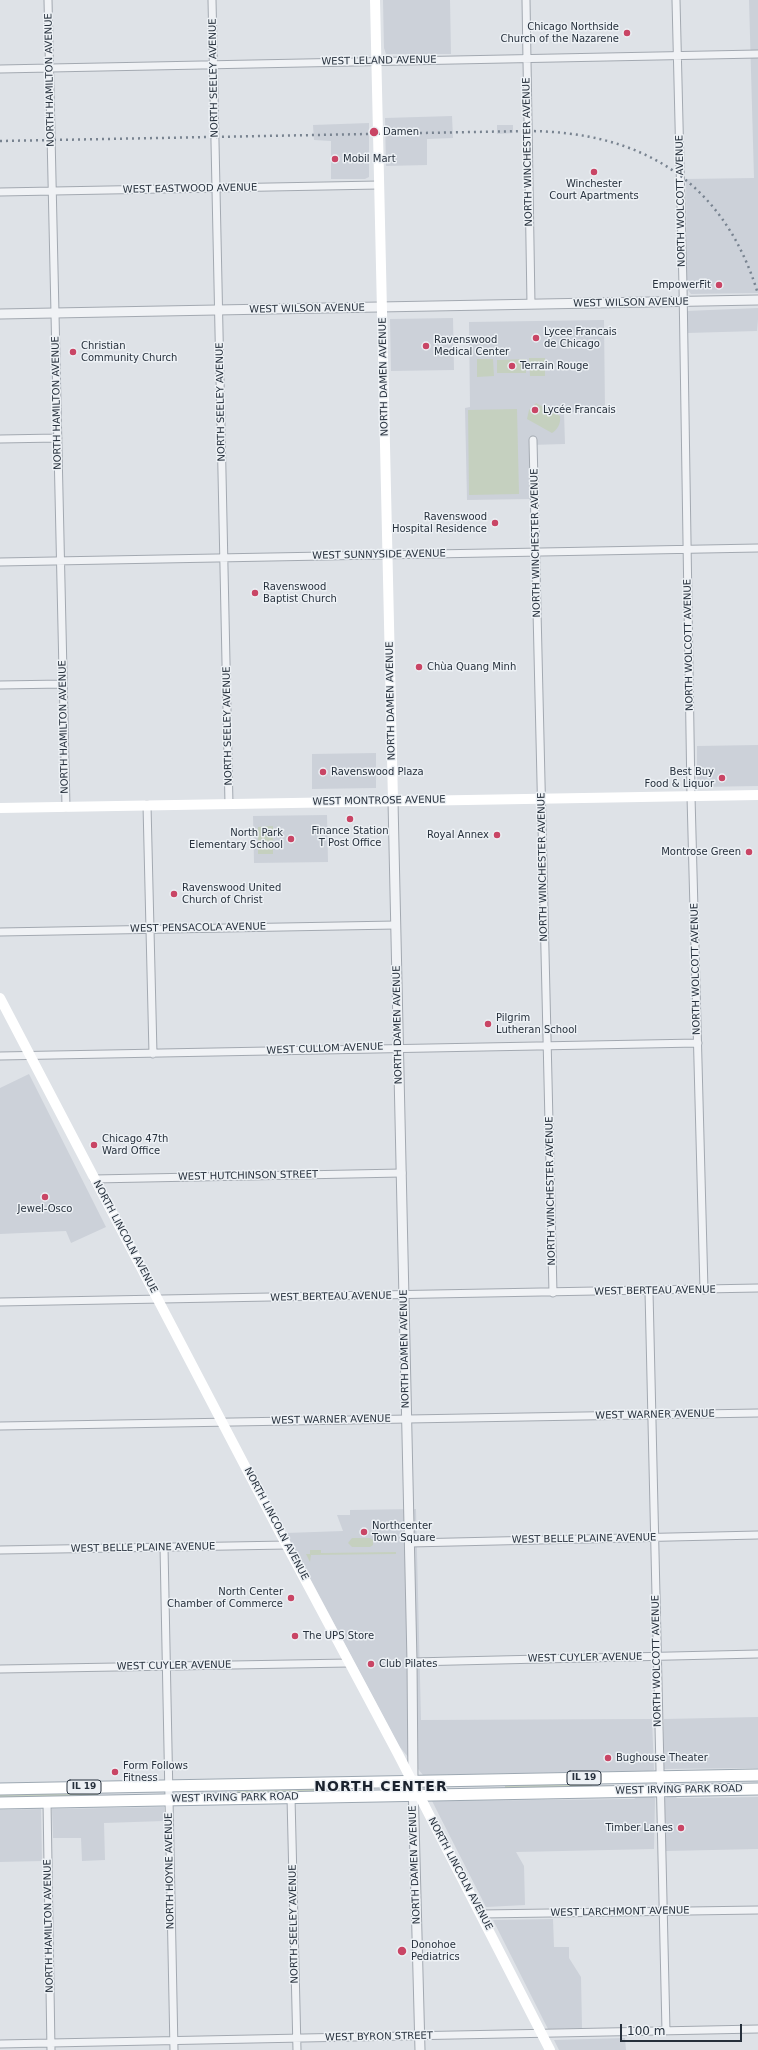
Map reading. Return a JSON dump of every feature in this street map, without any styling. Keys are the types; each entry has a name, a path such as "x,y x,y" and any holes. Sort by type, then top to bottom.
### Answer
{"main road":[{"name":"NORTH DAMEN AVENUE","path":"375,0 393,801"},
{"name":"WEST MONTROSE AVENUE","path":"0,808 758,795"},
{"name":"NORTH LINCOLN AVENUE","path":"0,998 413,1782 416,1794 482,1914 550,2050"},
{"name":"WEST IRVING PARK ROAD","path":"0,1789 758,1775"},
{"name":"WEST IRVING PARK ROAD","path":"0,1803 416,1794 758,1789"}],"street":[{"name":"NORTH HAMILTON AVENUE","path":"48,0 66,807"},
{"name":"NORTH SEELEY AVENUE","path":"212,0 229,804"},
{"name":"NORTH WINCHESTER AVENUE","path":"526,0 531,304"},
{"name":"NORTH WOLCOTT AVENUE","path":"676,0 683,302 691,796 704,1290"},
{"name":"WEST LELAND AVENUE","path":"0,69 758,54"},
{"name":"WEST EASTWOOD AVENUE","path":"0,192 379,185"},
{"name":"WEST WILSON AVENUE","path":"0,314 758,300"},
{"path":"0,439 58,438"},
{"name":"NORTH WINCHESTER AVENUE","path":"533,440 553,1293"},
{"name":"WEST SUNNYSIDE AVENUE","path":"0,562 758,548"},
{"path":"0,685 63,684"},
{"name":"NORTH DAMEN AVENUE","path":"393,801 410,1543 413,1782"},
{"path":"147,805 153,1054"},
{"name":"WEST PENSACOLA AVENUE","path":"0,932 396,925"},
{"name":"WEST CULLOM AVENUE","path":"0,1056 698,1043"},
{"name":"WEST HUTCHINSON STREET","path":"94,1179 402,1173"},
{"name":"WEST BERTEAU AVENUE","path":"0,1302 404,1296 758,1288"},
{"name":"NORTH WOLCOTT AVENUE","path":"649,1291 666,2031"},
{"name":"WEST WARNER AVENUE","path":"0,1426 758,1413"},
{"name":"WEST BELLE PLAINE AVENUE","path":"410,1543 758,1536"},
{"name":"WEST BELLE PLAINE AVENUE","path":"0,1550 287,1545"},
{"name":"NORTH HOYNE AVENUE","path":"164,1547 174,2050"},
{"name":"WEST CUYLER AVENUE","path":"412,1662 758,1654"},
{"name":"WEST CUYLER AVENUE","path":"0,1669 349,1663"},
{"name":"NORTH DAMEN AVENUE","path":"416,1794 420,2050"},
{"name":"NORTH SEELEY AVENUE","path":"291,1797 297,2050"},
{"name":"NORTH HAMILTON AVENUE","path":"46,1802 51,2046"},
{"name":"WEST LARCHMONT AVENUE","path":"482,1914 758,1910"},
{"name":"WEST BYRON STREET","path":"0,2044 51,2046 174,2040 758,2029"}],"shaded area":[{"path":"383,0 450,0 451,54 386,54 384,48"},
{"path":"749,0 758,0 758,293 691,294 687,289 686,179 754,178"},
{"path":"452,116 453,138 427,139 427,165 386,166 385,118"},
{"path":"369,123 369,177 365,179 331,179 331,141 314,140 313,125"},
{"path":"497,125 513,125 513,133 497,134"},
{"path":"758,308 758,333 757,319 757,331 687,333 686,311"},
{"path":"453,318 454,370 391,371 390,319"},
{"name":"Lycée Francais","path":"604,320 605,412 564,412 565,444 530,445 531,499 467,500 465,408 470,407 469,322"},
{"path":"758,745 758,786 697,787 697,746"},
{"name":"Ravenswood Plaza","path":"376,753 376,788 312,789 312,754"},
{"name":"North Park Elementary School","path":"327,815 328,862 254,863 253,816"},
{"path":"29,1074 106,1227 71,1243 66,1231 0,1234 0,1088"},
{"path":"416,1509 421,1720 652,1719 654,1770 637,1773 633,1771 423,1775 399,1746 286,1533 343,1531 337,1515 350,1515 350,1510"},
{"path":"758,1717 758,1768 663,1769 664,1719"},
{"path":"670,1795 674,1795 677,1798 758,1797 758,1849 666,1851 665,1811 663,1809 664,1799"},
{"path":"638,1796 652,1796 655,1798 654,1849 516,1852 524,1866 525,1905 486,1907 432,1801 634,1799"},
{"path":"164,1807 164,1821 104,1823 105,1860 82,1861 81,1838 53,1838 52,1809"},
{"path":"41,1809 42,1861 0,1862 0,1810"},
{"path":"553,1919 554,1947 569,1947 569,1958 581,1977 582,2028 548,2029 493,1920"},
{"path":"625,2038 626,2050 559,2050 554,2040"}],"green space":[{"path":"529,358 545,358 545,376 530,376"},
{"path":"477,359 493,359 494,376 477,377"},
{"name":"Terrain Rouge","path":"526,359 526,373 497,373 497,360"},
{"path":"536,403 560,416 559,426 552,433 527,419 529,410"},
{"path":"517,409 519,494 469,495 468,410"},
{"path":"273,826 273,854 258,854 258,827"},
{"path":"352,1538 370,1538 373,1540 373,1545 370,1547 352,1547 348,1543"},
{"path":"310,1550 321,1550 321,1553 396,1552 396,1554 311,1555 310,1562 306,1554 310,1554"},
{"path":"592,1783 592,1787 505,1789 505,1786 519,1784"},
{"path":"322,1788 322,1791 237,1794 237,1791"},
{"path":"98,1792 98,1795 84,1797 0,1798 0,1794"}],"railway":[{"path":"0,141 526,131 568,133 606,141 641,153 672,170 700,193 724,221 743,255 758,294"}],"place":[{"name":"Chicago Northside Church of the Nazarene","path":"627,33"},
{"name":"Damen","path":"374,132"},
{"name":"Mobil Mart","path":"335,159"},
{"name":"Winchester Court Apartments","path":"594,172"},
{"name":"EmpowerFit","path":"719,285"},
{"name":"Lycee Francais de Chicago","path":"536,338"},
{"name":"Ravenswood Medical Center","path":"426,346"},
{"name":"Christian Community Church","path":"73,352"},
{"name":"Terrain Rouge","path":"512,366"},
{"name":"Lycée Francais","path":"535,410"},
{"name":"Ravenswood Hospital Residence","path":"495,523"},
{"name":"Ravenswood Baptist Church","path":"255,593"},
{"name":"Chùa Quang Minh","path":"419,667"},
{"name":"Ravenswood Plaza","path":"323,772"},
{"name":"Best Buy Food & Liquor","path":"722,778"},
{"name":"Finance Station T Post Office","path":"350,819"},
{"name":"Royal Annex","path":"497,835"},
{"name":"North Park Elementary School","path":"291,839"},
{"name":"Montrose Green","path":"749,852"},
{"name":"Ravenswood United Church of Christ","path":"174,894"},
{"name":"Pilgrim Lutheran School","path":"488,1024"},
{"name":"Chicago 47th Ward Office","path":"94,1145"},
{"name":"Jewel-Osco","path":"45,1197"},
{"name":"Northcenter Town Square","path":"364,1532"},
{"name":"North Center Chamber of Commerce","path":"291,1598"},
{"name":"The UPS Store","path":"295,1636"},
{"name":"Club Pilates","path":"371,1664"},
{"name":"Bughouse Theater","path":"608,1758"},
{"name":"Form Follows Fitness","path":"115,1772"},
{"name":"Timber Lanes","path":"681,1828"},
{"name":"Donohoe Pediatrics","path":"402,1951"}],"district":[{"name":"NORTH CENTER","path":"381,1787"}]}
